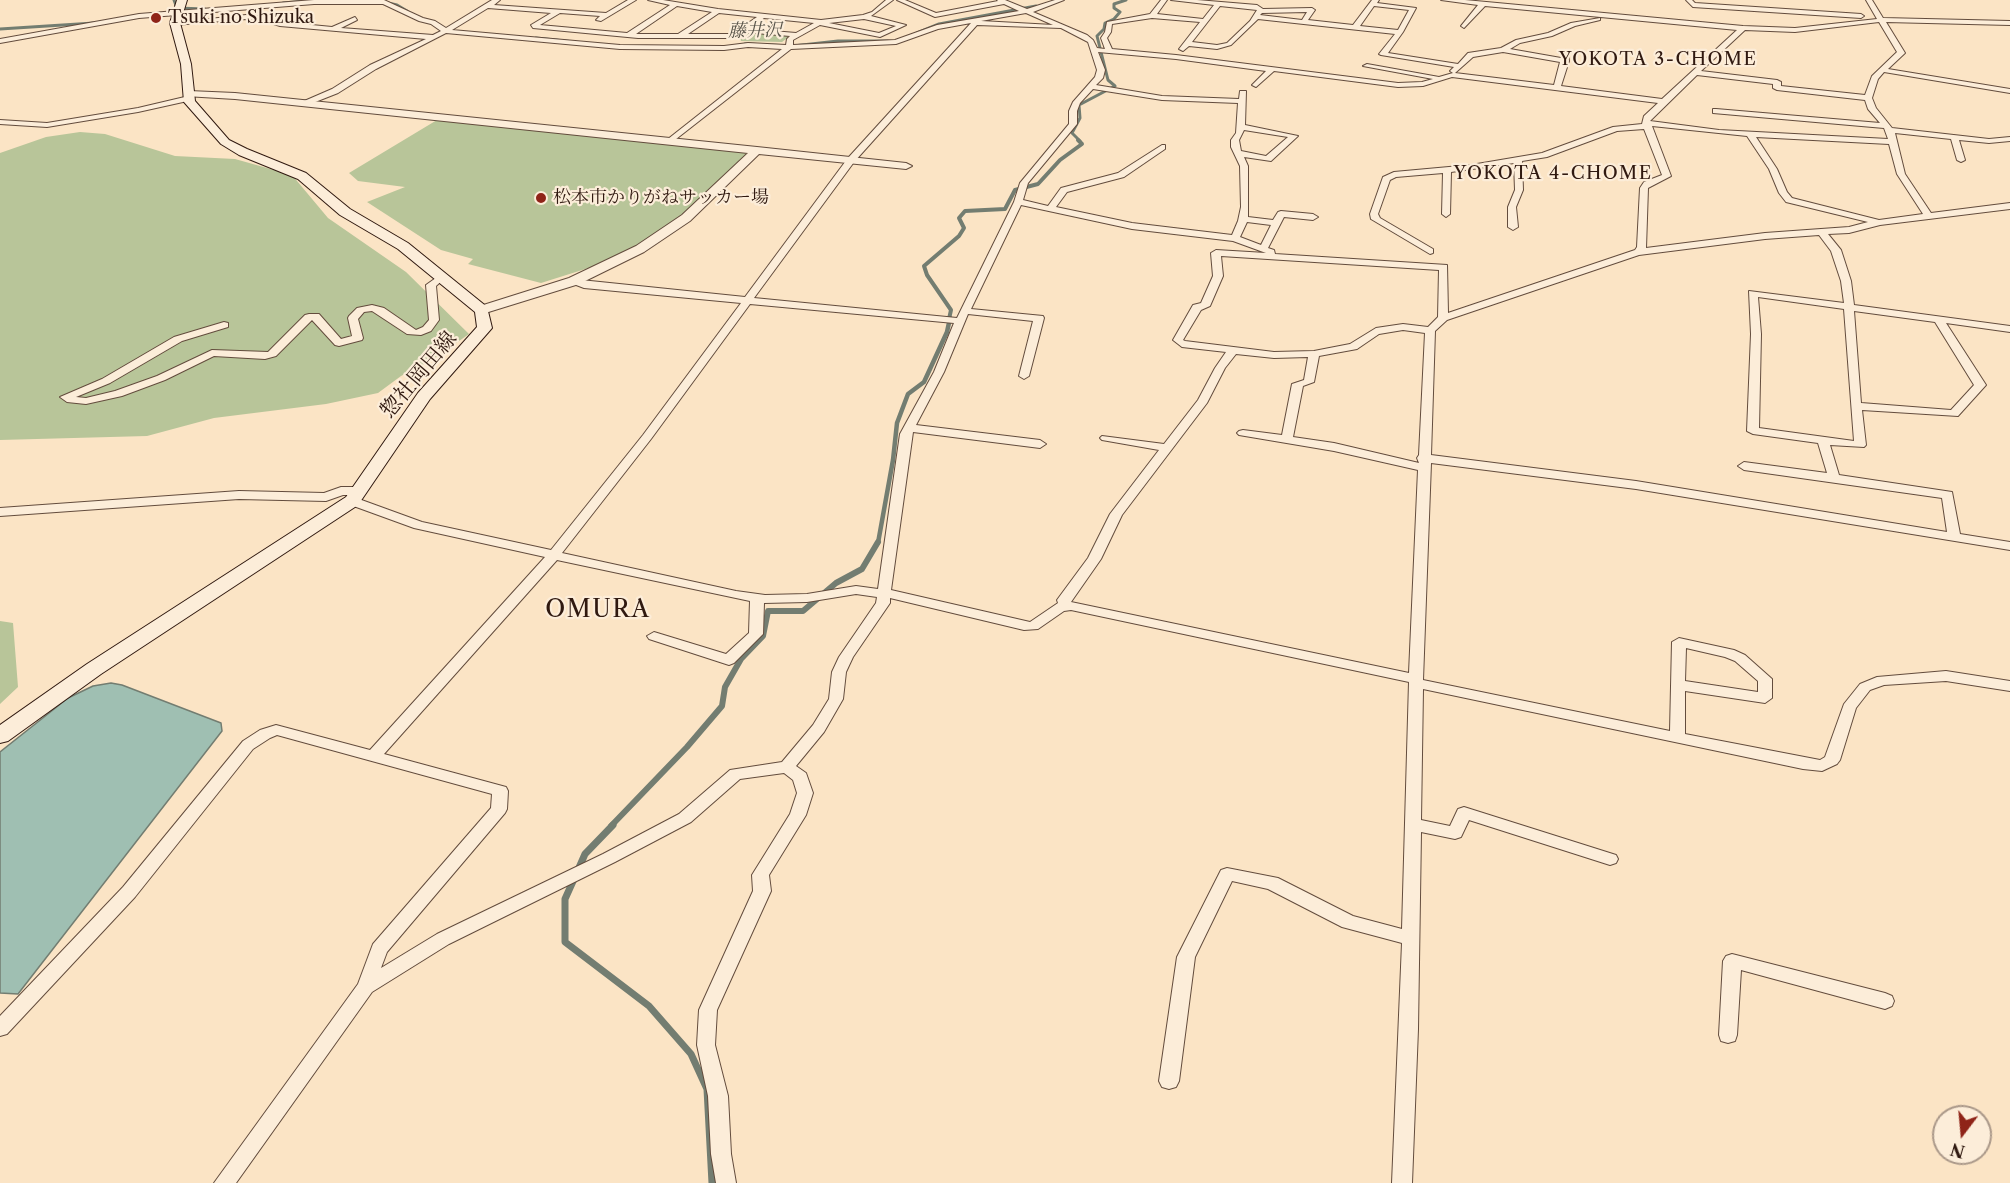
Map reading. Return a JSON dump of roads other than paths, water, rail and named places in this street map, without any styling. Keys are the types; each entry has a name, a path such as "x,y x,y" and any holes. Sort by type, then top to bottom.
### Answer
{"main road":[{"path":"178,12 189,96 233,148 302,176 345,212 404,246 440,278 482,310"},
{"name":"惣社岡田線","path":"0,736 94,669 355,496 423,396 485,328 482,310"}],"street":[{"path":"0,41 75,26 178,12 295,3 375,0 421,20 434,22 445,31 620,47 724,48 896,42 937,27 1028,11 1061,0"},
{"path":"305,104 329,94 373,67 435,37 497,0"},
{"path":"582,30 633,0"},
{"path":"651,0 718,11 820,23 880,35 903,25 864,17"},
{"path":"671,141 789,46 790,39 820,23 864,17 874,13 890,0"},
{"path":"366,987 443,939 685,818 735,774 787,767 819,728 836,699 839,672 846,657 883,603 906,434 939,372 962,316 1018,202 1024,183 1073,124 1073,111 1077,102 1099,78 1101,70 1090,41 1085,36 1002,1 936,15 900,0"},
{"path":"1152,16 1164,0"},
{"path":"1174,0 1257,7 1258,14"},
{"path":"1304,22 1312,10 1312,0"},
{"path":"1444,0 1743,28 1795,30 1882,19"},
{"path":"1689,0 1693,5 1882,19 2010,22"},
{"path":"1780,0 1795,30"},
{"path":"1869,0 1901,53 1895,56 1872,84 1868,98 1872,109 1889,128 1901,174 1929,217"},
{"path":"1355,28 1374,2 1413,8 1400,32 1383,54 1459,66"},
{"path":"629,35 676,4"},
{"path":"1176,57 1218,4"},
{"path":"1464,26 1482,4"},
{"path":"488,6 607,15"},
{"path":"1187,44 1217,47 1229,44 1258,14 1312,10"},
{"path":"559,11 533,26 629,35 734,36 764,15"},
{"path":"680,36 718,11"},
{"path":"178,12 246,16 280,24 435,37"},
{"path":"1258,14 1304,22 1400,32"},
{"path":"1109,50 1104,38 1108,32 1109,23 1152,16 1206,21"},
{"path":"1503,51 1518,41 1550,34 1573,24 1607,16"},
{"path":"333,29 355,19"},
{"path":"373,757 554,555 647,437 851,160 975,23 1066,28"},
{"path":"1638,252 1642,247 1644,188 1647,184 1667,176 1647,124 1647,118 1743,28"},
{"path":"742,30 797,35"},
{"path":"1094,50 1176,57 1398,85 1423,84 1452,75 1664,102"},
{"path":"1452,75 1471,55 1503,51 1566,58 1557,87"},
{"path":"1367,66 1441,78"},
{"path":"1256,85 1256,82 1272,69"},
{"path":"1883,70 2010,91"},
{"path":"1696,73 1777,82 1777,88 1868,98"},
{"path":"1092,87 1162,98 1243,97 1240,133 1235,140 1244,166 1244,219 1235,238"},
{"path":"0,122 55,124 138,110 189,96 236,96 906,166"},
{"path":"1716,111 1889,128 1989,141 2010,139"},
{"path":"1769,116 1776,135"},
{"path":"1430,251 1376,219 1374,214 1386,179 1394,176 1516,160 1544,154 1616,129 1647,124 1750,134 1894,142"},
{"path":"1238,153 1268,159 1294,136 1241,127"},
{"path":"1750,134 1773,169 1783,193 1789,200 1880,222"},
{"path":"1954,137 1961,160"},
{"path":"1050,209 1064,190 1121,175 1162,147"},
{"path":"482,310 574,281 640,249 686,218 757,150"},
{"path":"1514,227 1512,207 1519,190 1516,160"},
{"path":"1446,214 1447,170"},
{"path":"1018,202 1132,226 1235,238 1264,247 1277,255"},
{"path":"1402,1183 1416,681 1430,330 1443,318 1638,252 1679,249 1720,241 1849,230 1880,222 2010,206"},
{"path":"1264,247 1281,214 1313,217"},
{"path":"1244,219 1275,224"},
{"path":"1821,232 1836,250 1846,281 1849,307 1860,445 1753,431 1756,334 1753,293 1849,307 2010,328"},
{"path":"1430,330 1403,327 1376,331 1353,347 1314,354 1274,355 1182,344 1178,340 1197,307 1205,306 1218,276 1216,253 1444,267 1443,318"},
{"path":"224,325 178,339 106,381 66,397 71,400 86,401 118,394 160,378 212,353 266,356 272,354 309,317 315,316 339,343 358,338 353,318 361,310 372,308 380,310 411,332 417,333 428,329 434,320 431,285 440,278"},
{"path":"574,281 584,285 746,301 962,316 1039,318 1024,376"},
{"path":"1856,406 1954,414 1980,386 1938,319"},
{"path":"1065,606 1064,600 1094,559 1116,514 1203,401 1220,368 1233,350"},
{"path":"1287,440 1298,384 1309,382 1314,354"},
{"path":"910,428 1040,444"},
{"path":"1243,434 1424,463 1636,485 2010,546"},
{"path":"1106,438 1166,448"},
{"path":"1823,441 1834,478"},
{"path":"1744,466 1948,495 1954,537"},
{"path":"0,512 239,495 326,497 341,491 418,525 757,598 807,598 856,590 897,594 1024,626 1033,626 1065,606 1071,606 1210,634 1677,738 1821,766 1832,760 1849,707 1865,687 1882,680 1946,676 2010,686"},
{"path":"654,636 729,660 756,634 757,598"},
{"path":"1677,738 1678,685 1679,642 1729,653 1740,658 1765,679 1766,698 1678,685"},
{"path":"0,1028 129,892 248,745 276,730 500,791 499,809 380,950 366,987 224,1183"},
{"path":"726,1183 720,1154 718,1096 706,1045 708,1010 762,891 760,875 798,815 805,793 800,777 787,767"},
{"path":"1412,824 1455,833 1464,813 1610,858"},
{"path":"1169,1081 1186,957 1227,874 1272,883 1348,922 1410,938"},
{"path":"1728,1035 1732,960 1885,1001"}],"waterway":[{"name":"藤井沢","path":"174,0 177,8 205,9"},
{"name":"藤井沢","path":"375,0 397,5 407,11"},
{"path":"1080,141 1072,133 1080,118 1079,105 1115,86 1108,80 1097,36 1104,29 1105,23 1114,19 1120,12 1114,8 1114,4 1126,0"},
{"name":"藤井沢","path":"283,3 306,1"},
{"name":"藤井沢","path":"917,33 939,24 1036,6"},
{"path":"0,29 94,23"},
{"name":"藤井沢","path":"536,38 574,42"},
{"name":"藤井沢","path":"745,44 793,46 838,41 888,41"},
{"path":"949,319 951,310 927,275 924,266 959,236 964,228 959,218 965,211 1005,209 1015,190 1038,184 1060,160 1082,144 1078,140"},
{"path":"878,543 893,460 897,423 908,394 924,382 947,332 950,318"},
{"path":"611,826 687,747 722,706 725,687 741,659 763,636 768,611 803,611 836,583 862,569 878,542"},
{"path":"578,870 585,854 613,825"},
{"path":"574,879 565,899 565,942 649,1006 691,1054 707,1089 712,1183"}],"place":[{"name":"Tsuki no Shizuka","path":"156,18"},
{"name":"松本市かりがねサッカー場","path":"541,198"}],"district":[{"name":"YOKOTA 3-CHOME","path":"1658,60"},
{"name":"YOKOTA 4-CHOME","path":"1553,174"},
{"name":"OMURA","path":"598,610"}]}
